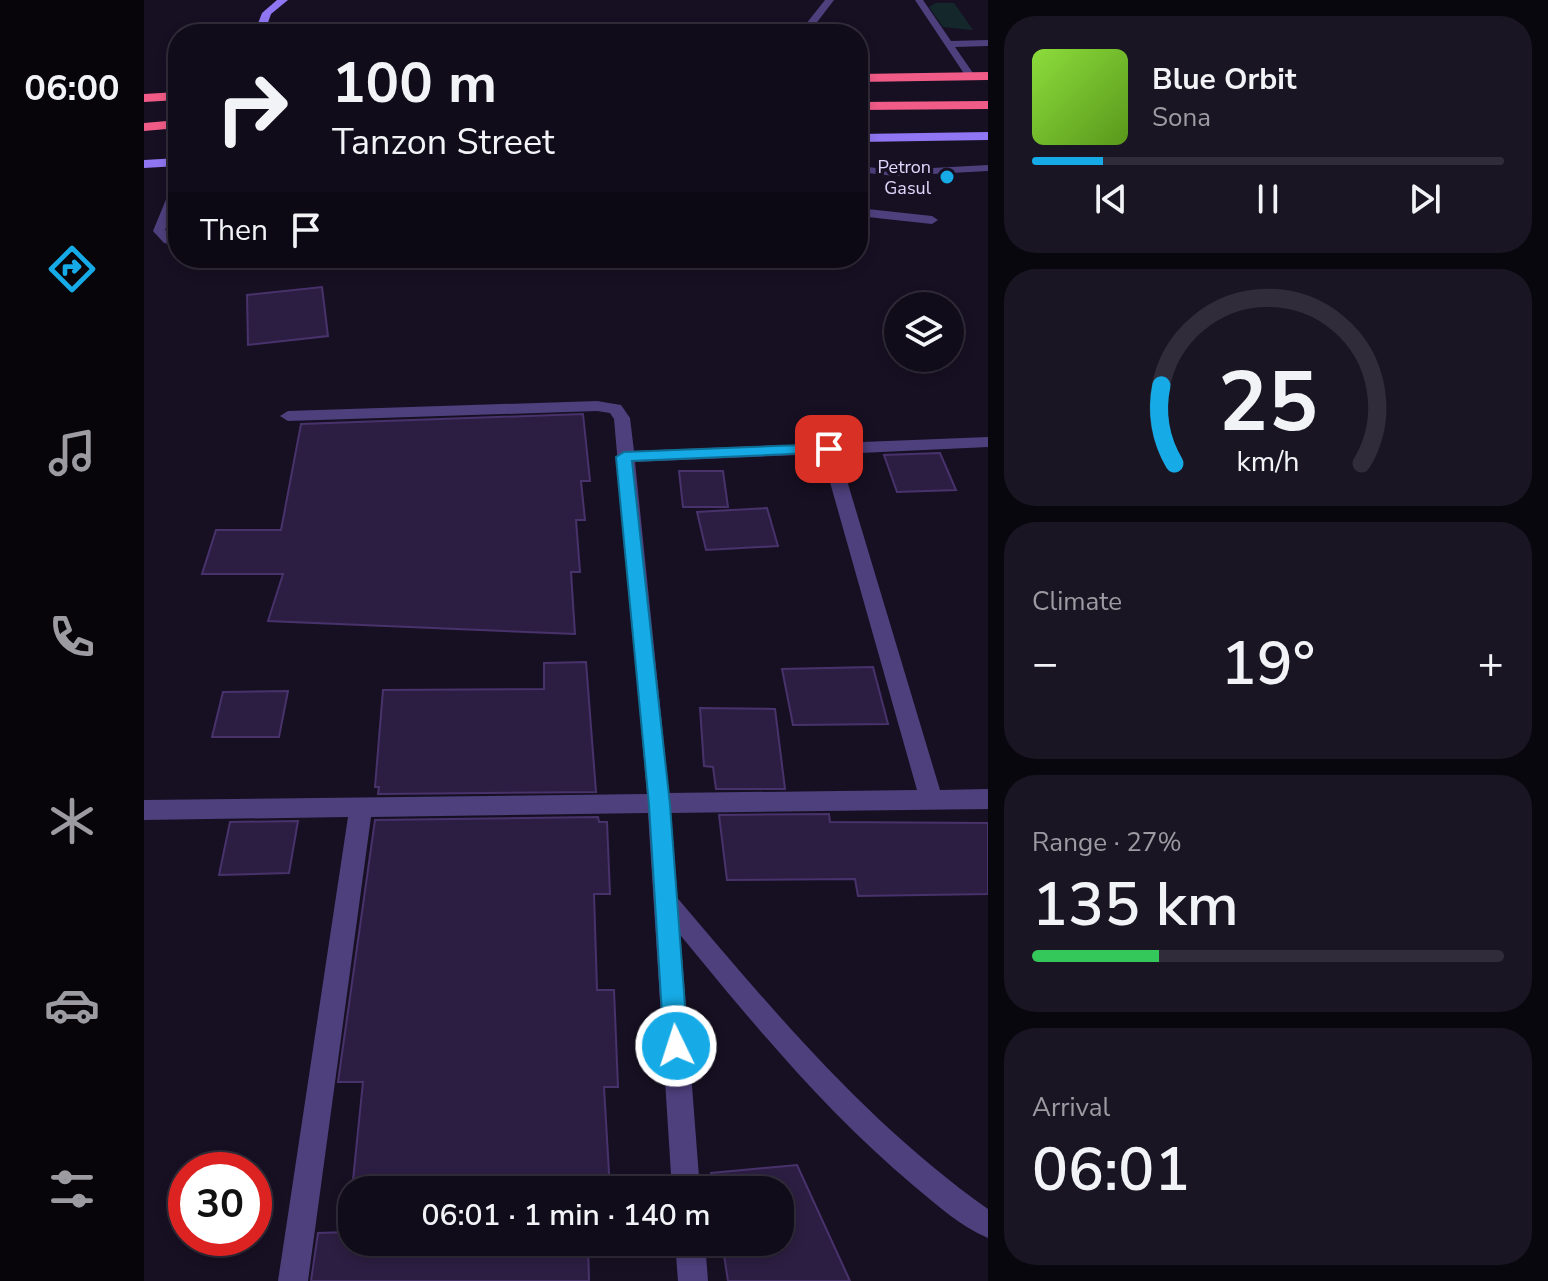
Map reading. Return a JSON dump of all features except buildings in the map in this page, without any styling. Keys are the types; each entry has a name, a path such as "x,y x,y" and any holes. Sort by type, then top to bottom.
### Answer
{"highway":[{"path":"868,78 988,76"},
{"path":"144,98 168,97"},
{"path":"868,106 988,105"},
{"path":"144,127 168,125"}],"street":[{"path":"263,24 267,13 283,0"},
{"path":"868,138 987,138"},
{"path":"144,164 168,163"},
{"path":"288,416 597,406 615,409 622,418 659,805 685,1176"},
{"path":"624,457 988,442"},
{"path":"829,449 931,799"},
{"path":"144,810 988,799"},
{"path":"293,1281 361,807"},
{"path":"691,1256 693,1281"}],"lane":[{"path":"811,24 830,0"},
{"path":"919,0 970,76"},
{"path":"947,44 984,40"},
{"path":"868,170 895,173 988,168"},
{"path":"168,209 159,231 168,240"},
{"path":"868,213 932,220"},
{"path":"666,901 793,1051 882,1144 988,1225"}],"green space":[{"path":"936,3 954,3 973,30 943,27 929,7"}],"place":[{"name":"Petron Gasul","path":"947,177"}],"route":[{"path":"676,1046 659,805 624,457 829,449"}]}
